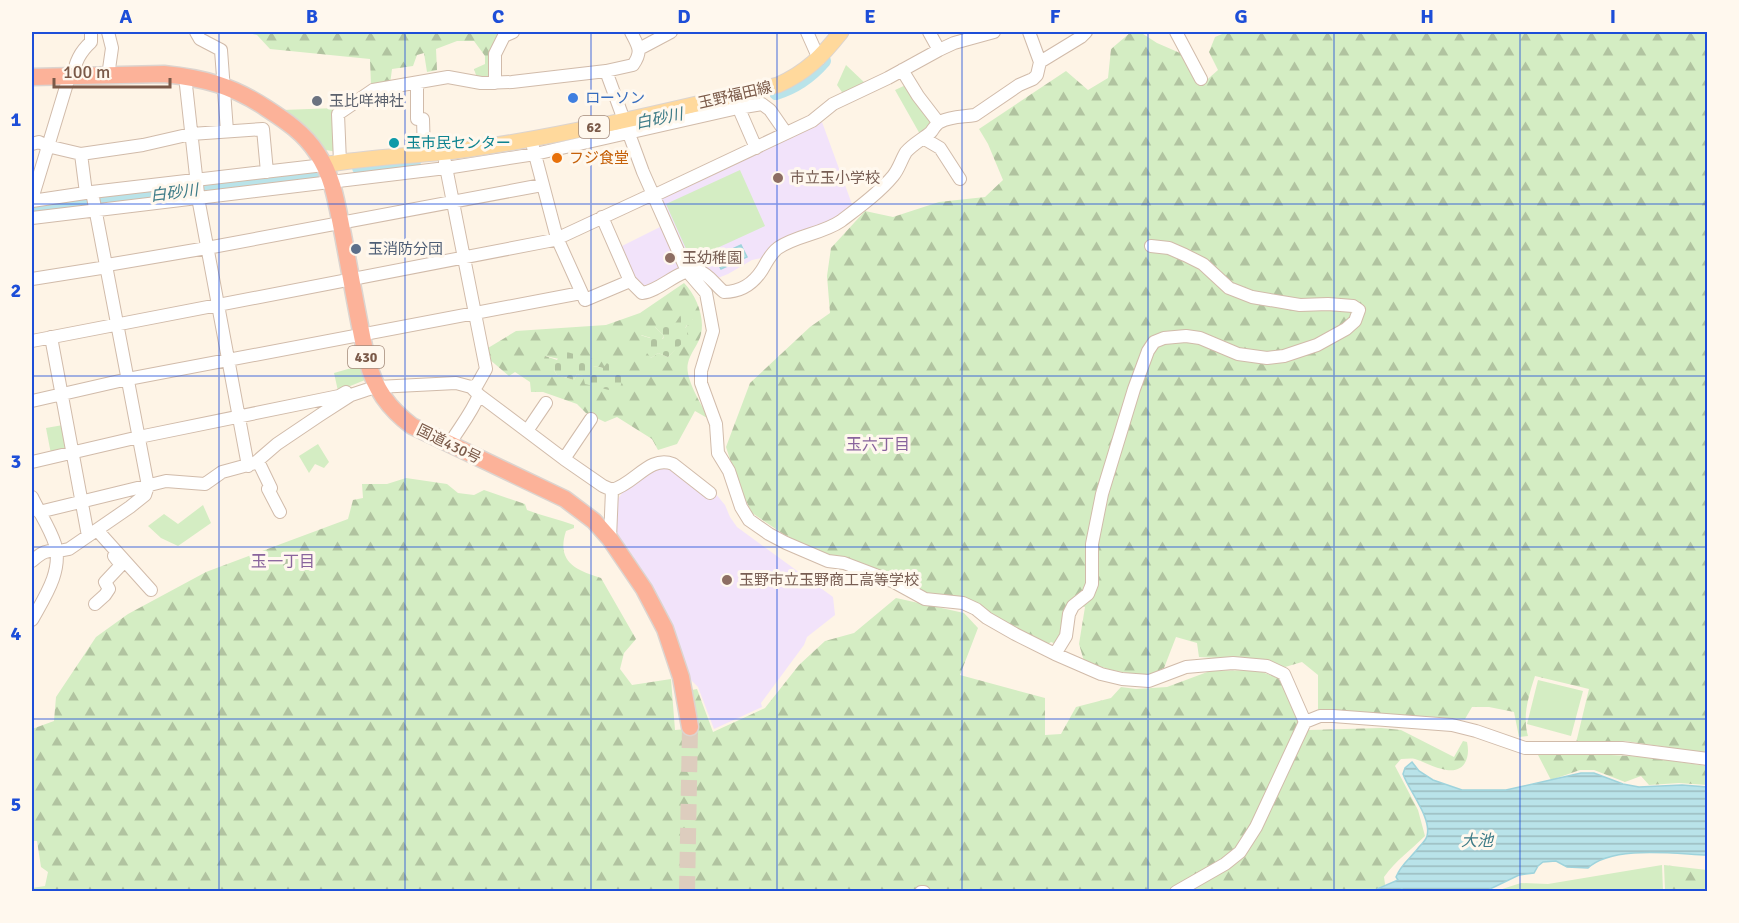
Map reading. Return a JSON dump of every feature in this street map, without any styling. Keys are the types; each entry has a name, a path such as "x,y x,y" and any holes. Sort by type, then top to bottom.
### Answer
{"highway":[{"name":"国道430号","path":"32,77 164,74 185,76 225,86 247,96 305,136 332,163 332,182 361,334 374,383 394,410 412,426 565,499 594,521 610,539 644,589 665,629 681,677 690,727"}],"main road":[{"name":"玉野福田線","path":"332,163 424,154 444,160 533,146 736,102 795,78 819,59 841,32"}],"street":[{"path":"91,32 91,42 81,51 71,77 47,146 32,200 92,200 197,190 332,182 444,160 486,369 477,385 472,410 449,445"},
{"path":"108,32 112,48 108,76"},
{"path":"196,32 200,39 221,51 227,131"},
{"path":"495,83 495,54 504,36 513,32"},
{"path":"32,218 92,200 197,190 267,172 332,163 338,114 373,90 448,77 481,84 512,82 606,71 633,65 638,58 639,49 631,32"},
{"path":"639,49 671,32"},
{"path":"807,32 819,59"},
{"path":"929,32 939,50"},
{"path":"32,340 557,238 812,121 833,105 939,50 994,32"},
{"path":"602,217 630,281 642,292 645,293 687,271 700,271 724,292 737,291 754,279 778,248 808,235 827,230 876,192 894,175 908,151 938,122 959,116 975,115 1019,84 1033,79 1037,75 1040,63 1029,32"},
{"path":"1040,63 1086,32"},
{"path":"1176,32 1201,79"},
{"path":"902,70 938,122"},
{"path":"606,71 653,195 687,271 706,293 713,331 701,371 701,383 716,424 718,453 729,471 741,507 750,520 786,543 828,561 844,563 894,582 925,599 963,603 1055,654 1101,674 1139,681 1156,679 1186,667 1209,664 1244,663 1267,666 1284,674 1305,722"},
{"path":"185,76 197,190 238,417 253,464 271,488 268,489 280,512"},
{"path":"417,83 417,119 423,118 424,154"},
{"path":"756,148 736,102 762,104 770,110 786,133"},
{"path":"32,144 39,142 81,154 143,145 191,134 263,129 267,125 278,124 282,119"},
{"path":"263,129 267,172"},
{"path":"923,138 940,148 960,179"},
{"path":"533,146 557,238 585,300 630,281"},
{"path":"32,561 45,551 69,549 145,495 148,486 107,266 81,154"},
{"path":"32,279 542,185"},
{"path":"1055,654 1066,636 1069,614 1073,606 1088,594 1092,584 1092,544 1102,494 1134,389 1148,351 1154,342 1164,338 1186,336 1200,338 1238,354 1268,358 1284,356 1317,345 1346,329 1355,321 1359,310 1353,306 1300,305 1252,297 1229,288 1203,264 1169,248 1151,246"},
{"path":"32,401 128,379 581,293"},
{"path":"51,337 82,502 93,533 117,553 151,591"},
{"path":"39,512 166,481 205,484 222,472 253,464 277,444 351,395 374,383"},
{"path":"32,462 139,437 339,396 374,383 456,383 475,391 564,459 612,490 622,488 655,463 666,462 677,466 710,493"},
{"path":"527,431 546,403"},
{"path":"564,459 591,420"},
{"path":"610,539 612,490"},
{"path":"32,497 56,550 55,574 32,620"},
{"path":"94,604 105,595 109,589 105,582 121,565 114,556 117,553"},
{"path":"1176,891 1225,864 1240,852 1256,827 1305,722 1320,716 1452,725 1525,748 1622,748 1707,759"}],"shaded area":[{"path":"822,122 853,207 823,227 766,257 752,260 718,278 691,270 661,197"},
{"path":"664,225 683,267 645,290 631,277 618,248"},
{"name":"玉野市立玉野商工高等学校","path":"661,465 710,487 725,505 737,527 833,597 835,615 807,637 804,645 761,703 762,707 714,729 698,687 688,677 633,556 615,532 614,505 622,493 638,478"}],"green space":[{"path":"243,32 503,32 493,78 477,78 474,69 485,64 485,56 474,41 457,41 436,49 437,70 427,72 424,53 417,55 413,66 392,69 390,84 371,85 370,59 270,49 257,35"},
{"path":"1131,32 1140,32 1157,43 1180,53 1200,86 1218,70 1209,52 1215,37 1227,32 1707,32 1707,753 1625,741 1576,743 1589,689 1535,676 1526,713 1528,736 1519,737 1514,712 1489,707 1472,707 1465,719 1318,710 1318,675 1302,662 1285,667 1260,660 1199,657 1197,643 1176,637 1164,668 1147,676 1111,670 1084,661 1079,644 1085,607 1072,603 1058,645 1051,642 1045,646 989,616 931,597 865,564 798,544 752,513 738,484 726,447 750,383 810,327 830,313 827,276 831,248 865,211 893,217 939,202 985,197 1003,180 979,129 1066,71 1088,90 1108,78 1111,49"},
{"path":"846,65 867,85 844,95 837,85"},
{"path":"908,84 935,121 921,136 895,90"},
{"path":"336,108 337,152 326,150 307,127 282,110"},
{"path":"740,170 765,226 691,260 666,204"},
{"path":"684,283 696,300 702,321 700,338 689,359 687,369 694,391 709,419 695,411 677,444 658,450 652,439 617,417 605,422 586,413 577,404 543,392 531,392 530,382 515,372 509,376 489,359 488,348 516,331 606,325 640,313","holes":["693,319 685,328 679,345 668,357 658,353 651,358 641,335 662,339 664,336 655,327 674,325","545,356 603,368 583,376 577,374 574,380 557,375"]},
{"path":"682,313 693,319 690,326 687,325 685,328 689,336 668,357 658,353 651,358 643,348 640,335 650,338 654,334 663,339 664,336 655,327 662,319 674,325"},
{"path":"563,351 593,359 593,366 603,368 607,363 611,364 624,375 620,388 613,391 585,384 583,376 577,374 574,380 557,375 554,370 541,367 545,356 557,360"},
{"path":"362,365 365,380 338,391 334,373"},
{"path":"63,425 68,451 51,454 46,428"},
{"path":"318,444 329,462 324,468 315,464 309,473 299,456"},
{"path":"406,478 447,484 458,493 474,495 484,490 525,504 527,510 574,525 574,528 566,531 564,550 566,557 576,568 601,578 636,639 624,653 620,669 632,685 671,679 675,730 698,728 692,690 697,689 713,732 765,708 799,665 825,641 854,633 896,598 964,613 978,628 960,675 1045,698 1045,735 1061,734 1076,707 1111,698 1121,687 1136,689 1167,687 1210,671 1257,670 1278,678 1309,730 1381,728 1401,730 1454,757 1463,741 1467,742 1468,755 1464,764 1455,770 1442,769 1415,759 1401,759 1395,766 1418,810 1425,836 1384,877 1386,891 32,892 32,888 45,886 48,872 41,867 37,841 32,841 32,729 54,721 56,697 96,637 128,614 206,572 348,519 353,500 363,498 362,484 387,484"},
{"path":"203,505 211,523 178,546 161,538 148,526 164,514 178,524"},
{"path":"1538,680 1583,691 1571,736 1527,724"},
{"path":"1538,755 1647,757 1707,766 1707,785 1679,783 1649,785 1641,776 1625,782 1594,770 1580,770 1551,780"},
{"path":"1662,865 1663,891 1496,891 1521,883 1548,884"},
{"path":"1664,865 1707,870 1707,891 1665,891"}],"water":[{"path":"741,245 747,257 721,269 715,257"},
{"name":"大池","path":"1412,762 1419,771 1433,780 1462,790 1506,790 1581,773 1594,773 1623,784 1639,787 1682,785 1707,787 1707,855 1645,852 1613,856 1588,868 1567,867 1556,861 1543,862 1534,873 1519,875 1486,891 1404,892 1402,889 1376,891 1398,880 1396,877 1401,868 1427,836 1428,829 1423,813 1403,774 1405,768"}],"waterway":[{"name":"白砂川","path":"776,93 803,80 824,61"},
{"name":"白砂川","path":"359,168 414,162"},
{"name":"白砂川","path":"32,208 317,175"}],"tunnel":[{"path":"687,892 690,727"}],"place":[{"name":"ローソン","path":"573,98"},
{"name":"玉比咩神社","path":"317,101"},
{"name":"玉市民センター","path":"394,143"},
{"name":"フジ食堂","path":"557,158"},
{"name":"市立玉小学校","path":"778,178"},
{"name":"玉消防分団","path":"356,249"},
{"name":"玉幼稚園","path":"670,258"},
{"name":"玉野市立玉野商工高等学校","path":"727,580"}],"district":[{"name":"玉六丁目","path":"878,444"},
{"name":"玉一丁目","path":"283,561"}]}
